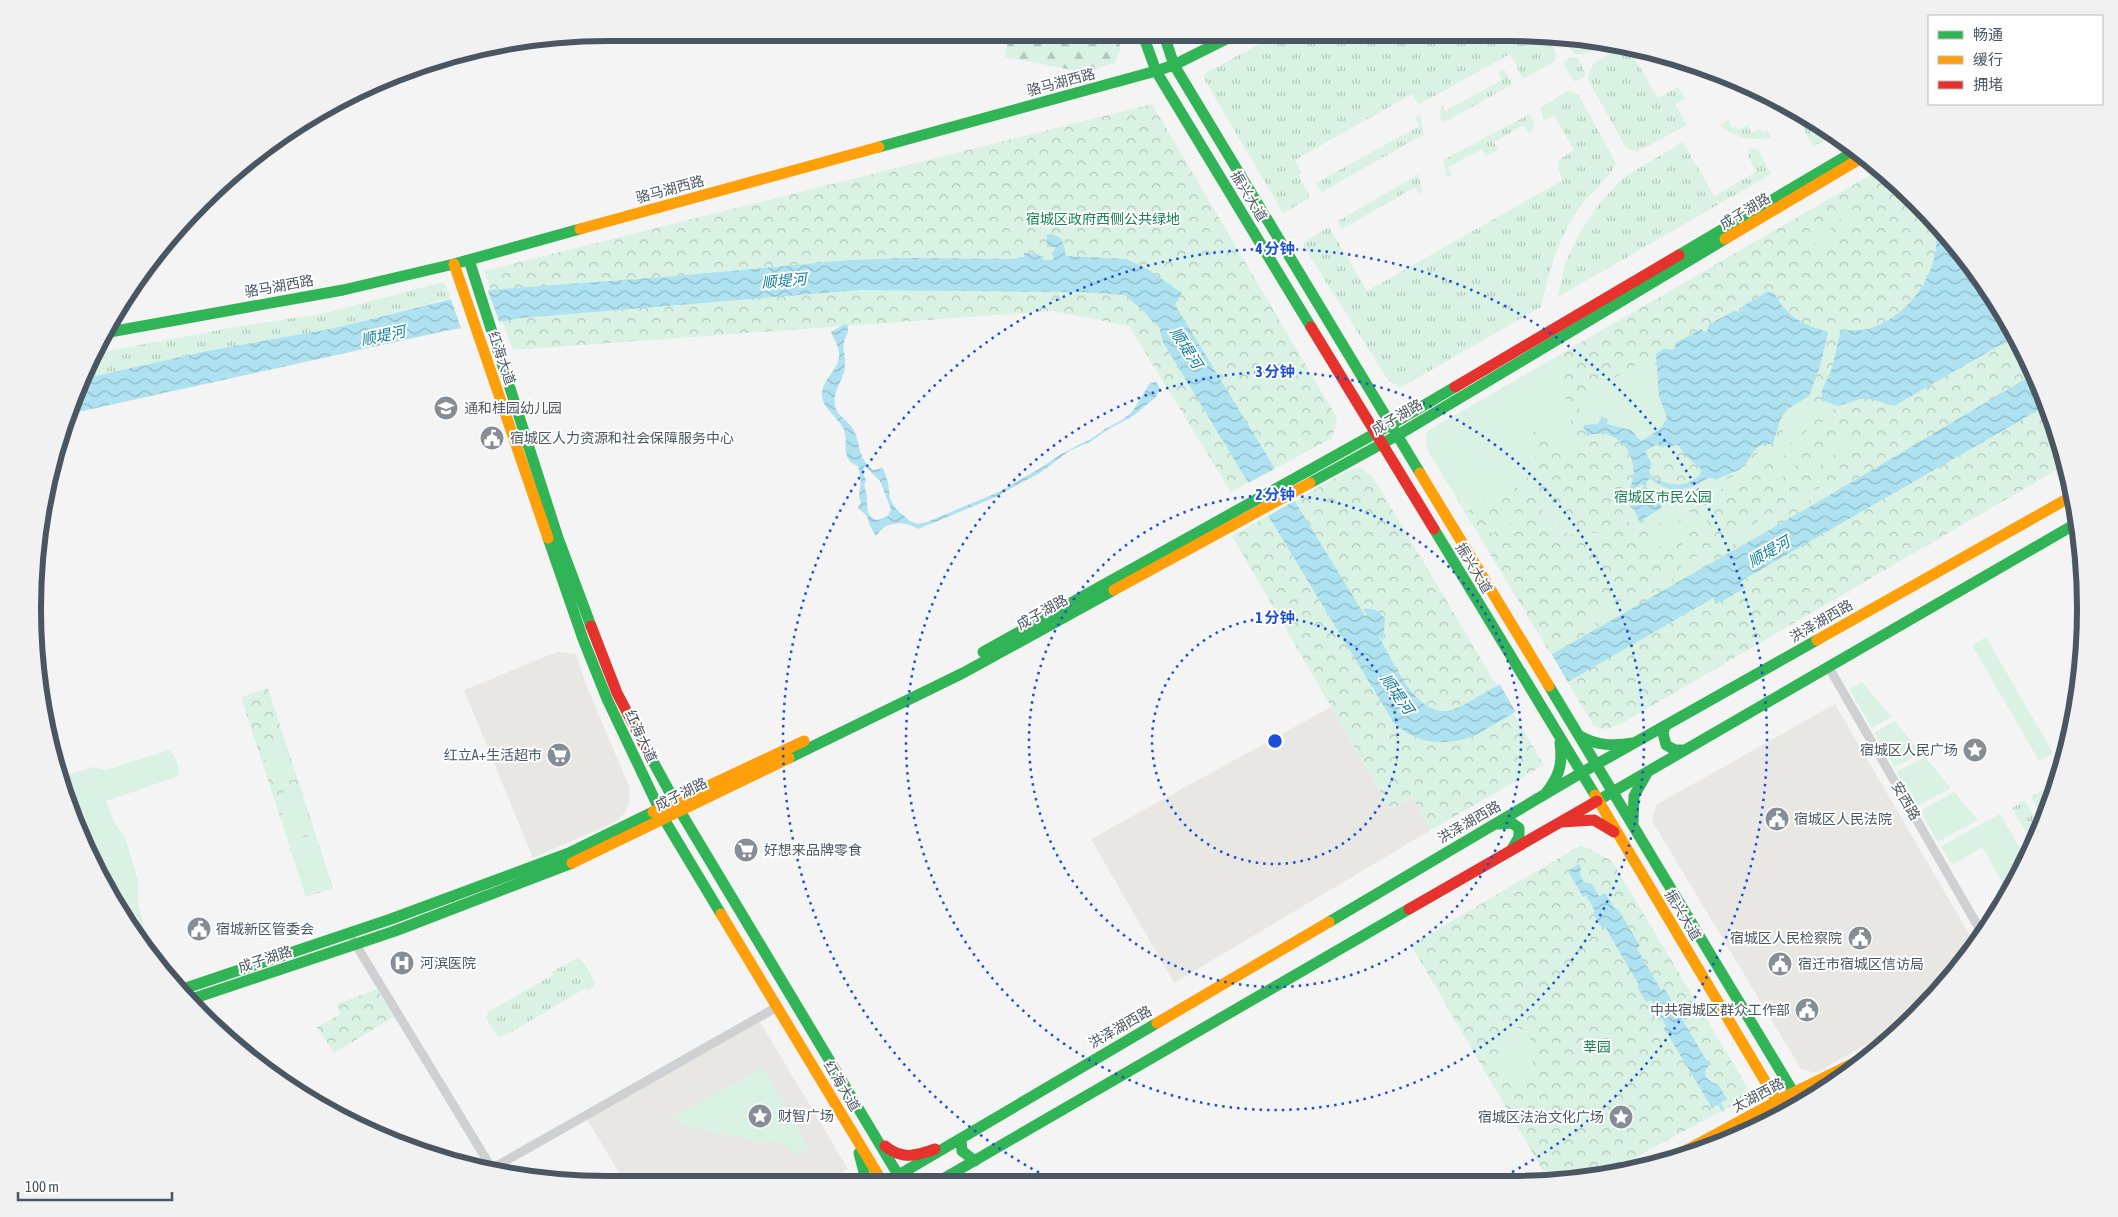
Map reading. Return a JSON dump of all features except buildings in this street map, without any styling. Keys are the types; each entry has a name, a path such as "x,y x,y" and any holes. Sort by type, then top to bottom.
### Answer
{"main road":[{"name":"振兴大道","path":"1145,41 1156,71 1512,658 1780,1107"},
{"name":"振兴大道","path":"1166,41 1174,65 1528,649 1797,1098"},
{"name":"骆马湖西路","path":"114,331 343,290 454,264 1156,71 1174,65 1222,41"},
{"name":"成子湖路","path":"1395,430 1849,154"},
{"name":"成子湖路","path":"196,998 395,931 572,863 963,672 1248,510 1312,468 1395,430 1858,160"},
{"name":"红海大道","path":"469,260 558,538 617,693 674,801 899,1176"},
{"name":"红海大道","path":"454,264 583,639 607,700 664,819 880,1176"},
{"name":"成子湖路","path":"186,988 391,919 569,853 959,665 1248,510 1319,478 1378,439"},
{"name":"洪泽湖西路","path":"905,1176 956,1141 1544,795 2066,499"},
{"path":"948,1176 2071,527"},
{"path":"1551,724 1557,725 1567,715"},
{"path":"1665,726 1663,734 1666,745 1675,750 1685,750"},
{"path":"1579,735 1594,743 1607,745 1618,746 1638,742"},
{"path":"1544,795 1555,782 1562,766 1563,758 1558,736"},
{"path":"1634,826 1632,798 1637,786 1647,772"},
{"path":"1560,822 1594,820 1618,835"},
{"path":"1493,825 1514,822 1519,826 1521,831 1520,840 1510,852"},
{"path":"1634,861 1640,853 1650,852"},
{"path":"1738,1037 1745,1041 1750,1041 1755,1034 1755,1028"},
{"name":"太湖西路","path":"1699,1144 1777,1101 1838,1071"},
{"path":"848,1125 862,1164 863,1176"},
{"path":"877,1139 899,1156 917,1155 956,1141 962,1151 976,1160"}],"street":[{"name":"安西路","path":"1828,666 1979,927"},
{"path":"349,933 489,1163"},
{"path":"498,1165 777,1007"}],"shaded area":[{"path":"557,652 576,654 587,687 629,786 630,800 625,813 615,822 533,858 464,690"},
{"path":"1835,704 1971,938 1936,983 1885,1034 1816,1073 1801,1069 1652,821 1656,805"},
{"path":"1331,707 1391,810 1412,797 1431,830 1174,983 1091,839"},
{"path":"760,1022 848,1169 836,1176 621,1176 587,1119"}],"green space":[{"path":"1008,41 1119,41 1120,50 1115,63 1083,72 1005,57"},
{"path":"1265,41 1547,42 1552,44 1556,55 1554,62 1523,79 1510,54 1418,105 1412,94 1295,160 1301,172 1299,176 1310,198 1283,213 1203,77 1206,73"},
{"path":"1568,44 1597,48 1583,55 1574,54"},
{"path":"1614,51 1633,55 1658,98 1678,87 1685,99 1675,104 1687,125 1637,152 1626,148 1587,78 1593,64"},
{"path":"1571,57 1578,58 1585,73 1584,77 1575,82 1563,63"},
{"path":"1504,69 1512,83 1511,85 1443,123 1440,116 1441,104 1445,111 1502,80 1498,73"},
{"path":"1569,90 1579,96 1616,163 1614,168 1572,219 1560,243 1551,268 1541,307 1400,388 1388,380 1304,247 1304,242 1329,227 1367,291 1563,180 1558,165 1559,162 1574,150 1554,115 1544,120 1540,108"},
{"name":"宿城区政府西侧公共绿地","path":"1152,104 1337,418 1332,438 1231,492 1129,326 1053,311 513,350 484,271"},
{"path":"1530,114 1535,126 1529,133 1524,125 1494,142 1498,150 1486,156 1482,149 1448,167 1452,175 1447,178 1443,160"},
{"path":"1420,115 1424,134 1322,192 1316,183 1419,126 1415,117"},
{"path":"1728,120 1732,128 1736,126 1739,130 1748,125 1752,133 1760,129 1762,133 1767,130 1771,138 1750,139 1738,136 1720,125"},
{"path":"1803,123 1827,139 1813,147"},
{"path":"1683,142 1714,196 1756,172 1748,155 1749,148 1758,150 1771,174 1558,297 1565,264 1578,236 1598,205 1624,177"},
{"name":"宿城区市民公园","path":"1873,173 1911,207 1936,234 1981,293 2001,325 2034,391 2047,426 2059,469 1619,725 1606,729 1594,726 1427,449 1428,431"},
{"path":"1419,174 1422,193 1419,193 1415,187 1342,229 1338,221"},
{"path":"1857,207 1871,231 1869,232 1856,226 1844,226 1839,217"},
{"path":"1828,224 1833,233 1827,242 1824,258 1810,234"},
{"path":"439,283 444,283 451,298 335,328 207,351 91,377 103,352 230,328 326,313"},
{"path":"1563,353 1566,404 1579,450 1574,454 1537,427 1524,450 1522,475 1525,493 1521,495 1516,485 1466,512 1427,449 1428,431"},
{"path":"1654,355 1659,396 1667,418 1659,429 1641,441 1631,430 1607,424 1608,419 1603,417 1598,424 1583,425 1577,399"},
{"path":"1809,403 1818,403 1835,409 1797,433 1738,479 1688,508 1697,524 1706,519 1708,523 1685,536 1690,545 1684,549 1678,536 1653,550 1650,546 1643,549 1639,541 1657,534 1686,518 1684,512 1636,535 1616,499 1642,484 1643,488 1640,491 1644,497 1630,503 1630,505 1635,511 1639,523 1644,523 1644,519 1662,508 1660,502 1652,500 1646,493 1648,492 1648,482 1651,480 1667,488 1681,490 1710,478 1721,481 1740,474 1760,450 1778,445 1787,418 1792,412"},
{"path":"1833,417 1837,425 1757,471 1812,427"},
{"path":"1539,434 1543,437 1536,452 1534,473 1539,496 1533,498 1528,479 1527,462 1530,446"},
{"path":"1844,437 1850,446 1821,462 1822,465 1803,476 1799,468 1819,459 1816,453"},
{"path":"1807,455 1809,458 1786,471 1788,474 1761,489 1759,486 1749,492 1747,489 1781,473 1781,470"},
{"path":"1361,468 1371,475 1382,492 1544,765 1431,830 1412,797 1391,810 1232,536 1346,472"},
{"path":"1831,481 1833,487 1797,507 1793,503 1795,501"},
{"path":"1546,507 1569,525 1582,531 1598,533 1598,536 1592,540 1564,532 1551,524 1541,512"},
{"path":"1783,507 1788,512 1787,514 1683,573 1680,570 1682,565"},
{"path":"1519,511 1522,512 1523,517 1490,533 1490,527"},
{"path":"2075,557 2076,577 2070,560"},
{"path":"1669,573 1674,578 1579,633 1576,629 1579,625"},
{"path":"1986,637 2053,753 2039,761 1972,645"},
{"path":"1862,682 1891,717 1872,728 1849,689"},
{"path":"268,688 333,888 306,897 241,697"},
{"path":"1895,721 1921,753 1895,767 1874,733"},
{"path":"283,739 296,779 274,786 261,747"},
{"path":"169,750 178,765 179,776 106,801 115,824 125,837 138,880 138,904 145,930 142,931 117,892 89,836 90,832 82,809 78,810 67,775 94,767 106,770"},
{"path":"1925,757 1951,788 1917,806 1897,772"},
{"path":"299,788 312,828 289,835 276,795"},
{"path":"2042,790 2045,796 2039,812 2031,797"},
{"path":"1954,792 1978,820 1938,842 1920,811"},
{"path":"2025,800 2036,820 2029,837 2012,808"},
{"path":"2000,814 2022,851 2004,886 1982,847 1952,865 1941,846"},
{"path":"315,834 332,888 306,896 289,842"},
{"name":"莘园","path":"1581,845 1612,861 1747,1087 1742,1100 1622,1164 1545,1175 1411,945"},
{"path":"578,958 583,962 595,982 593,988 588,991 586,988 504,1036 498,1037 486,1018 488,1012 553,975 551,972"},
{"path":"377,989 394,1017 334,1053 317,1027 340,1014 337,1004"},
{"path":"1512,1027 1526,1032 1530,1038 1533,1052 1529,1074 1514,1079 1502,1069 1498,1054 1501,1038"},
{"path":"763,1067 809,1148 796,1155 780,1142 755,1142 741,1137 695,1128 671,1118"}],"water":[{"path":"1935,233 1960,263 1981,293 2009,340 1894,406 1871,399 1860,399 1838,406 1822,400 1822,390 1832,368 1841,330 1865,330 1884,323 1911,301 1922,287 1930,272 1935,255"},
{"name":"顺堤河","path":"1047,234 1057,236 1062,240 1066,256 1126,259 1149,270 1182,293 1175,305 1365,616 1367,615 1363,609 1372,609 1385,618 1383,641 1377,633 1402,678 1418,698 1427,706 1439,711 1448,711 1460,707 1823,499 2028,378 2041,409 1741,581 1745,588 1717,604 1713,598 1474,736 1452,742 1432,742 1422,739 1403,730 1394,723 1163,342 1159,327 1125,295 1082,292 860,290 521,318 445,331 76,412 91,377 207,351 335,328 488,290 664,277 851,260 905,258 1018,259 1019,257 1024,257 1024,253 1039,254 1039,256 1043,256 1043,260 1053,260 1055,247 1047,247"},
{"path":"1767,292 1774,293 1789,313 1810,326 1828,333 1820,366 1809,396 1786,410 1780,420 1773,444 1766,444 1756,448 1745,464 1735,472 1716,480 1710,477 1694,486 1680,490 1667,488 1650,479 1647,481 1645,493 1660,503 1662,508 1643,519 1644,522 1640,523 1635,511 1630,506 1631,503 1644,497 1640,491 1644,486 1642,484 1627,493 1632,482 1634,470 1632,459 1627,449 1620,441 1610,435 1587,436 1583,425 1598,424 1602,417 1608,419 1607,424 1631,430 1641,441 1656,432 1667,418 1659,396 1656,354 1666,348 1669,350 1674,349 1676,343 1701,329 1705,332 1709,328 1708,325 1734,311 1741,312 1743,306","holes":["1658,444 1659,447 1678,445 1686,456 1701,469 1700,475 1686,483 1677,485 1654,478 1649,471 1652,464 1645,451"]},
{"path":"847,324 848,331 844,342 844,370 835,395 836,410 853,429 862,457 868,466 873,470 883,468 888,482 890,499 896,509 910,521 917,524 927,522 1001,491 1061,454 1091,439 1122,420 1132,412 1150,383 1156,382 1160,388 1156,397 1133,416 1090,442 1069,451 1040,473 991,499 918,529 907,524 895,524 884,527 876,536 867,516 858,508 861,502 859,497 861,479 858,466 848,459 844,430 822,399 825,384 839,359 838,347 831,332","holes":["865,466 880,481 891,509 888,516 878,520 871,517 868,511 866,480 862,472"]},
{"path":"1579,864 1583,882 1592,884 1599,896 1605,893 1616,910 1618,909 1640,946 1637,949 1661,990 1664,988 1709,1065 1705,1071 1706,1077 1712,1083 1718,1084 1727,1099 1712,1108 1664,1028 1666,1026 1651,1000 1646,1002 1637,986 1639,985 1605,927 1602,928 1593,913 1595,911 1586,895 1583,897 1568,871"}],"pier":[{"path":"487,288 500,324 462,331 450,296"},
{"path":"1278,467 1298,499 1266,517 1246,484"},
{"path":"1551,653 1569,684 1517,714 1499,683"}],"waterway":[{"path":"1717,1100 1723,1110"}],"traffic: fast":[{"path":"1145,41 1156,71 1311,327"},
{"path":"1166,41 1174,65 1420,473"},
{"path":"879,147 1156,71 1174,65 1222,41"},
{"path":"1679,255 1850,154"},
{"path":"114,331 343,290 454,264 580,229"},
{"path":"1310,483 1398,435 1725,239"},
{"path":"469,260 558,538 591,626"},
{"path":"983,652 1455,387"},
{"path":"1597,801 2071,527"},
{"path":"1434,529 1595,795"},
{"path":"548,538 583,639 607,699 664,819 721,914"},
{"path":"789,758 963,673 1114,590"},
{"path":"1329,922 1581,773 1817,640"},
{"path":"1549,686 1797,1098"},
{"path":"1665,726 1663,733 1666,745 1675,750 1685,750"},
{"path":"1580,736 1593,742 1606,744 1633,743"},
{"path":"1546,793 1559,770 1561,757 1560,743"},
{"path":"650,756 680,811 899,1176"},
{"path":"1633,823 1634,796 1647,773"},
{"path":"186,988 391,919 569,853 653,812"},
{"path":"1498,824 1512,823 1519,828 1519,837 1512,849"},
{"path":"196,998 395,931 572,863"},
{"path":"948,1176 1409,909"},
{"path":"897,1176 1157,1023"},
{"path":"961,1139 962,1151 975,1161"},
{"path":"859,1153 864,1172 863,1176"}],"traffic: slow":[{"path":"580,229 879,147"},
{"path":"1725,239 1858,160"},
{"path":"454,264 548,538"},
{"path":"1420,473 1549,686"},
{"path":"1114,590 1310,483"},
{"path":"1817,640 2066,499"},
{"path":"653,812 804,741"},
{"path":"572,863 789,758"},
{"path":"1595,795 1780,1107"},
{"path":"721,914 879,1176"},
{"path":"1157,1023 1329,922"},
{"path":"1699,1144 1838,1071"}],"traffic: jam":[{"path":"1455,387 1679,255"},
{"path":"1311,327 1434,529"},
{"path":"591,626 617,693 650,756"},
{"path":"1409,909 1597,801"},
{"path":"1561,822 1594,820 1614,832"},
{"path":"885,1146 903,1155 915,1155 935,1149"}],"place":[{"name":"通和桂园幼儿园","path":"446,408"},
{"name":"宿城区人力资源和社会保障服务中心","path":"492,438"},
{"name":"宿城区人民广场","path":"1975,750"},
{"name":"红立A+生活超市","path":"559,755"},
{"name":"宿城区人民法院","path":"1777,819"},
{"name":"好想来品牌零食","path":"746,850"},
{"name":"宿城新区管委会","path":"199,929"},
{"name":"宿城区人民检察院","path":"1860,938"},
{"name":"河滨医院","path":"402,963"},
{"name":"宿迁市宿城区信访局","path":"1780,964"},
{"name":"中共宿城区群众工作部","path":"1807,1010"},
{"name":"财智广场","path":"760,1116"},
{"name":"宿城区法治文化广场","path":"1621,1117"}]}
